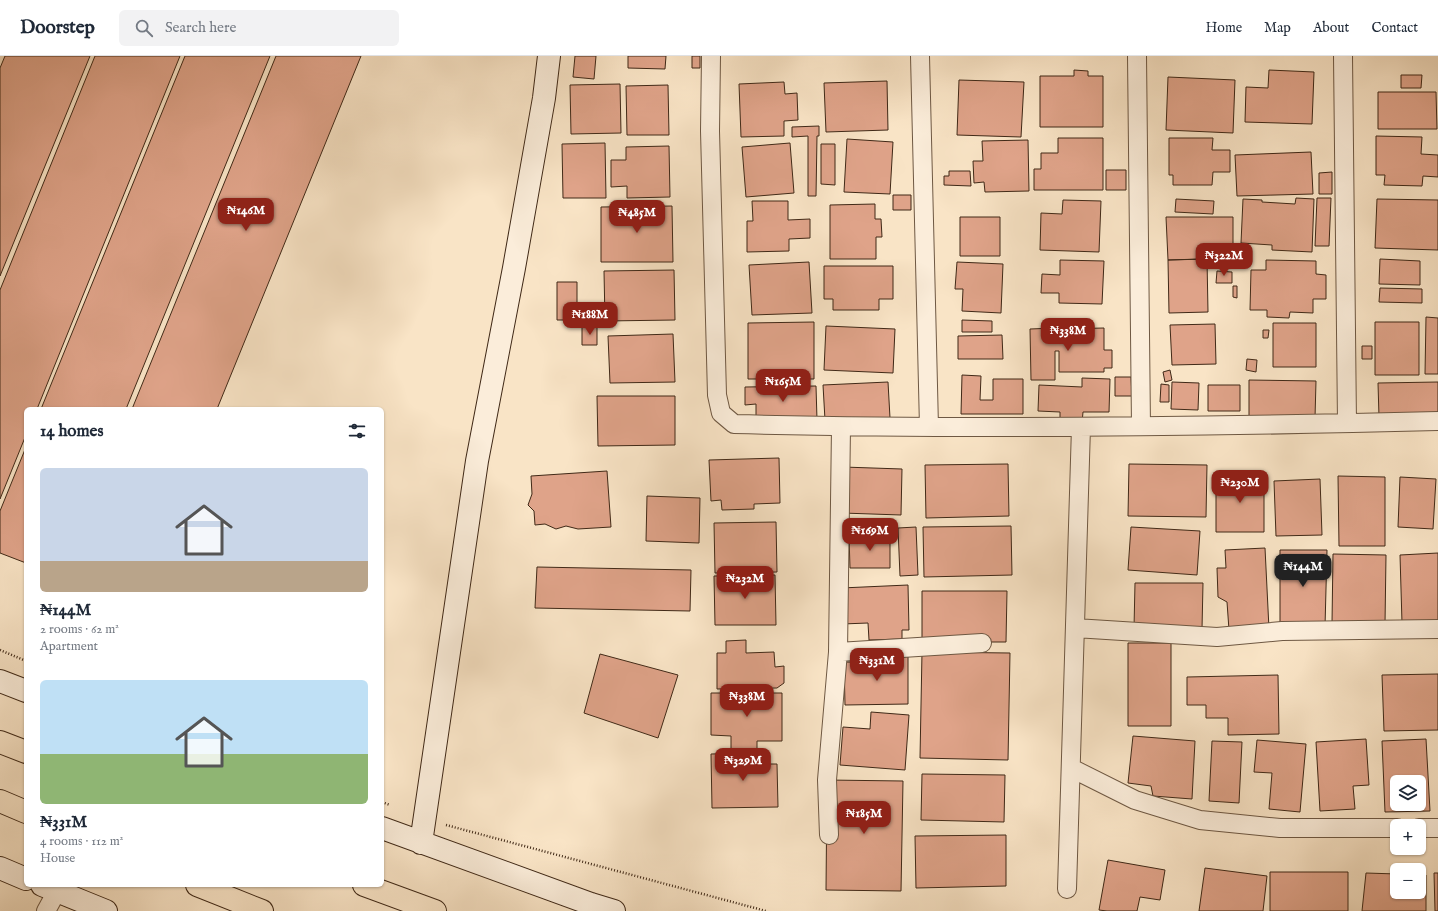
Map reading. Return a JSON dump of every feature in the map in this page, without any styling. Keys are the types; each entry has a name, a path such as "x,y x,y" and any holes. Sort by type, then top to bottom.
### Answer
{"highway":[{"path":"0,742 24,751"},
{"path":"0,801 24,811"},
{"path":"202,887 262,911"},
{"path":"369,887 435,911"}],"street":[{"path":"421,843 477,461 516,260 550,56"},
{"path":"711,56 710,132 716,395 721,412 734,424 841,427 1081,427 1438,421"},
{"path":"920,56 929,427"},
{"path":"1137,56 1141,426"},
{"path":"1343,56 1347,423"},
{"path":"829,835 828,780 838,652 841,427"},
{"path":"1067,889 1081,427"},
{"path":"1075,628 1217,637 1282,631 1438,629"},
{"path":"838,652 982,643"},
{"path":"0,681 24,691"},
{"path":"1071,768 1135,800 1200,820 1280,828 1390,828"},
{"path":"1426,828 1438,828"},
{"path":"384,829 614,911"},
{"path":"0,868 24,878"},
{"path":"46,911 49,888 106,911"}],"path":[{"path":"0,650 24,660"},
{"path":"384,803 425,819 766,911"}],"building":[{"path":"5,56 90,56 0,276 0,68"},
{"path":"95,56 180,56 38,407 24,407 24,440 0,499 0,290"},
{"path":"185,56 270,56 127,407 42,407"},
{"path":"276,56 361,56 218,407 133,407"},
{"path":"575,56 596,56 594,79 573,77"},
{"path":"628,56 666,56 665,69 628,68"},
{"path":"692,56 700,56 700,68 692,68"},
{"path":"1074,70 1088,71 1088,76 1103,76 1103,127 1040,127 1040,76 1074,76"},
{"path":"1269,70 1314,72 1312,124 1245,122 1246,87 1268,88"},
{"path":"1401,75 1422,75 1421,88 1401,88"},
{"path":"1168,77 1235,80 1233,133 1166,130"},
{"path":"959,80 1024,82 1021,137 957,135"},
{"path":"887,81 888,130 826,132 824,83"},
{"path":"784,82 785,94 797,93 798,120 784,121 784,136 741,137 739,84"},
{"path":"620,84 621,133 571,134 570,85"},
{"path":"668,85 669,135 627,135 626,86"},
{"path":"1378,92 1436,92 1437,129 1378,129"},
{"path":"819,126 819,136 817,136 816,196 808,196 808,136 792,137 792,127"},
{"path":"1376,136 1422,137 1421,154 1438,155 1438,177 1423,176 1422,186 1384,185 1385,175 1376,175"},
{"path":"1058,138 1103,138 1103,190 1034,190 1034,169 1041,169 1041,153 1058,153"},
{"path":"1169,138 1213,138 1212,150 1230,150 1230,172 1213,172 1212,185 1173,185 1173,175 1169,175"},
{"path":"847,139 893,142 890,194 844,192"},
{"path":"1028,140 1029,191 985,192 984,182 974,183 973,161 983,161 982,141"},
{"path":"605,143 606,198 563,198 562,144"},
{"path":"790,143 794,193 746,197 742,147"},
{"path":"821,144 835,144 835,185 821,184"},
{"path":"669,146 670,197 627,198 627,186 611,187 611,160 626,160 626,147"},
{"path":"1311,152 1313,194 1237,196 1235,155"},
{"path":"1106,170 1126,170 1126,190 1106,190"},
{"path":"949,171 970,171 971,186 944,185 944,176 949,176"},
{"path":"1332,172 1332,194 1319,194 1319,173"},
{"path":"893,195 911,195 911,210 893,210"},
{"path":"1296,198 1314,199 1312,252 1272,250 1272,245 1241,243 1243,199 1295,204"},
{"path":"1317,198 1331,198 1329,246 1315,246"},
{"path":"1176,199 1214,201 1213,214 1175,212"},
{"path":"1377,199 1438,200 1438,250 1375,248"},
{"path":"1063,200 1101,201 1099,252 1040,250 1041,213 1062,214"},
{"path":"752,201 788,201 788,220 810,219 810,238 789,239 789,251 747,252 747,221 753,221"},
{"path":"875,204 875,219 881,219 882,237 876,237 876,259 830,259 830,205"},
{"path":"672,206 673,262 601,262 601,207"},
{"path":"960,217 1000,217 1000,256 960,256"},
{"path":"1166,217 1233,217 1233,258 1168,260"},
{"path":"1207,259 1208,312 1169,313 1168,260"},
{"path":"1380,259 1420,261 1420,285 1379,284"},
{"path":"1060,260 1104,261 1102,304 1059,303 1059,293 1041,293 1042,274 1060,275"},
{"path":"1266,260 1316,261 1316,274 1326,275 1326,299 1313,299 1313,313 1290,312 1289,318 1267,317 1267,310 1250,310 1251,270 1266,270"},
{"path":"809,262 812,313 752,315 749,265"},
{"path":"957,262 1003,264 1001,313 962,311 963,289 955,289"},
{"path":"824,266 893,266 893,299 879,299 879,310 833,310 833,299 824,299"},
{"path":"674,270 675,320 605,321 604,271"},
{"path":"1217,271 1232,272 1232,283 1216,283"},
{"path":"557,282 577,282 577,320 557,320"},
{"path":"1233,286 1237,286 1237,298 1233,297"},
{"path":"1380,288 1422,289 1422,303 1379,302"},
{"path":"1426,317 1438,318 1438,374 1425,374"},
{"path":"962,320 992,321 992,332 962,332"},
{"path":"814,322 814,379 748,379 748,323"},
{"path":"1375,322 1419,322 1419,375 1375,375"},
{"path":"1273,323 1316,323 1316,367 1273,367"},
{"path":"1215,324 1216,364 1172,365 1170,325"},
{"path":"582,326 597,326 597,345 582,345"},
{"path":"826,326 895,329 893,373 824,370"},
{"path":"1055,328 1054,334 1059,334 1059,329 1104,328 1104,350 1112,350 1112,368 1104,368 1104,372 1059,372 1059,351 1055,351 1055,380 1031,380 1030,329"},
{"path":"1263,330 1269,330 1268,338 1263,338"},
{"path":"673,334 675,382 610,383 608,336"},
{"path":"1002,335 1003,359 958,359 958,336"},
{"path":"1362,346 1372,346 1372,359 1362,359"},
{"path":"1247,359 1257,360 1256,372 1246,370"},
{"path":"1170,370 1172,380 1165,382 1163,372"},
{"path":"962,375 981,376 980,400 993,400 993,379 1023,379 1023,414 961,414"},
{"path":"1115,377 1131,377 1132,396 1115,396"},
{"path":"1082,378 1110,379 1109,412 1083,412 1082,423 1060,423 1060,412 1038,411 1039,385 1082,387"},
{"path":"1249,380 1316,381 1315,418 1249,417"},
{"path":"888,382 890,418 825,420 823,385"},
{"path":"1172,382 1199,383 1198,410 1171,409"},
{"path":"1438,382 1438,416 1379,417 1378,383"},
{"path":"1161,384 1169,385 1169,402 1160,402"},
{"path":"1208,385 1240,385 1240,411 1208,411"},
{"path":"816,386 817,420 756,422 756,404 745,405 745,387"},
{"path":"597,396 675,396 675,445 598,446"},
{"path":"24,452 24,562 0,553 0,511"},
{"path":"779,458 780,503 754,504 754,509 722,510 721,500 711,501 709,460"},
{"path":"1008,464 1009,516 926,518 925,465"},
{"path":"1129,464 1207,465 1206,517 1128,516"},
{"path":"843,467 902,469 901,515 842,513"},
{"path":"607,471 611,527 578,529 566,526 556,529 545,524 535,525 534,511 528,505 532,494 531,476"},
{"path":"1216,475 1264,475 1264,532 1216,532"},
{"path":"1338,476 1385,477 1385,546 1339,546"},
{"path":"1400,477 1436,479 1433,529 1398,527"},
{"path":"1320,479 1322,535 1276,536 1274,481"},
{"path":"647,496 700,498 699,543 646,541"},
{"path":"776,522 777,572 715,573 714,523"},
{"path":"1011,526 1012,575 924,577 923,527"},
{"path":"916,527 918,575 900,576 898,528"},
{"path":"1131,527 1200,531 1197,575 1128,570"},
{"path":"849,536 890,536 890,568 850,568"},
{"path":"1265,548 1269,629 1229,630 1227,602 1218,597 1217,568 1226,568 1225,550"},
{"path":"1280,550 1327,550 1325,627 1280,625"},
{"path":"1438,553 1438,622 1402,623 1400,555"},
{"path":"1333,554 1386,555 1385,624 1332,623"},
{"path":"537,567 691,570 690,611 535,608"},
{"path":"775,575 776,625 715,625 714,576"},
{"path":"1135,583 1203,583 1202,629 1134,628"},
{"path":"908,585 909,630 902,630 902,639 869,640 868,623 842,624 841,588"},
{"path":"922,591 1007,591 1006,642 922,642"},
{"path":"746,640 746,653 774,652 775,667 784,666 784,683 777,688 717,689 717,653 726,653 726,641"},
{"path":"1128,643 1171,643 1171,726 1128,726"},
{"path":"922,652 1010,653 1008,760 920,758"},
{"path":"600,654 678,675 658,738 584,713"},
{"path":"908,656 908,704 845,705 844,662 871,662 871,657"},
{"path":"1438,674 1438,730 1384,731 1382,675"},
{"path":"1278,675 1279,734 1228,735 1228,718 1206,718 1206,705 1187,705 1187,677"},
{"path":"711,693 782,693 782,741 757,741 757,749 731,749 731,736 711,735"},
{"path":"871,712 909,715 905,770 840,765 843,727 870,729"},
{"path":"1133,736 1195,741 1192,799 1153,796 1151,786 1128,783"},
{"path":"1366,739 1369,785 1353,786 1355,809 1320,811 1316,742"},
{"path":"1426,739 1430,811 1385,812 1382,741"},
{"path":"1257,740 1306,744 1300,812 1269,809 1272,773 1254,772"},
{"path":"1212,741 1242,742 1239,803 1209,801"},
{"path":"755,753 755,764 777,764 778,807 712,808 711,754"},
{"path":"922,774 1005,775 1004,822 921,820"},
{"path":"827,780 903,781 901,891 826,890"},
{"path":"1006,835 1006,886 916,888 915,836"},
{"path":"1108,860 1165,870 1160,900 1140,897 1137,911 1099,910"},
{"path":"1205,868 1267,876 1263,911 1199,911"},
{"path":"1270,872 1348,872 1348,911 1270,911"},
{"path":"1366,873 1390,874 1390,899 1426,899 1426,911 1362,911"},
{"path":"1434,873 1438,873 1438,911 1435,911"}]}
